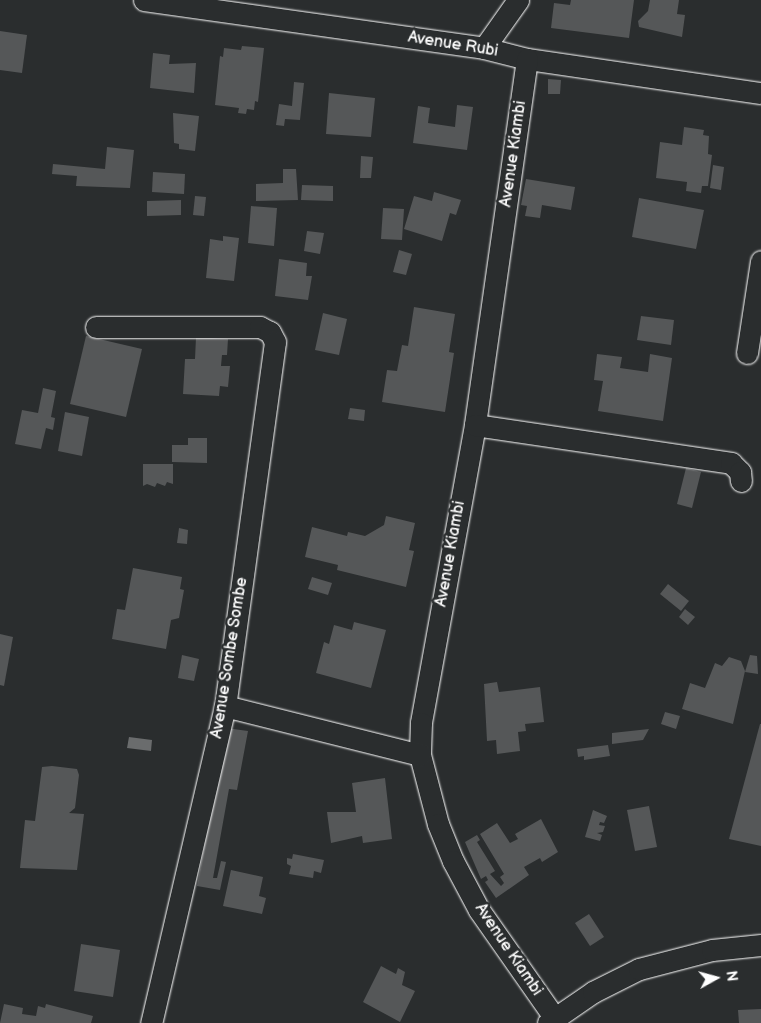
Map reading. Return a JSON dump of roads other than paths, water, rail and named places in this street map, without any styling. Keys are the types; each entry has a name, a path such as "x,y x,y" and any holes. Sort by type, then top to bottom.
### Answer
{"street":[{"name":"Avenue Rubi","path":"144,0 484,48 527,59 761,93"},
{"path":"484,48 518,0"},
{"name":"Avenue Kiambi","path":"527,59 475,425 421,723 420,755 438,824 453,861 479,910 551,1020 593,992 639,969 712,950 761,945"},
{"path":"747,352 761,261"},
{"name":"Avenue Sombe Sombe","path":"96,328 260,327 270,332 276,342 225,706 151,1023"},
{"path":"475,425 731,463 740,472 741,481"},
{"path":"225,706 420,755"}]}
